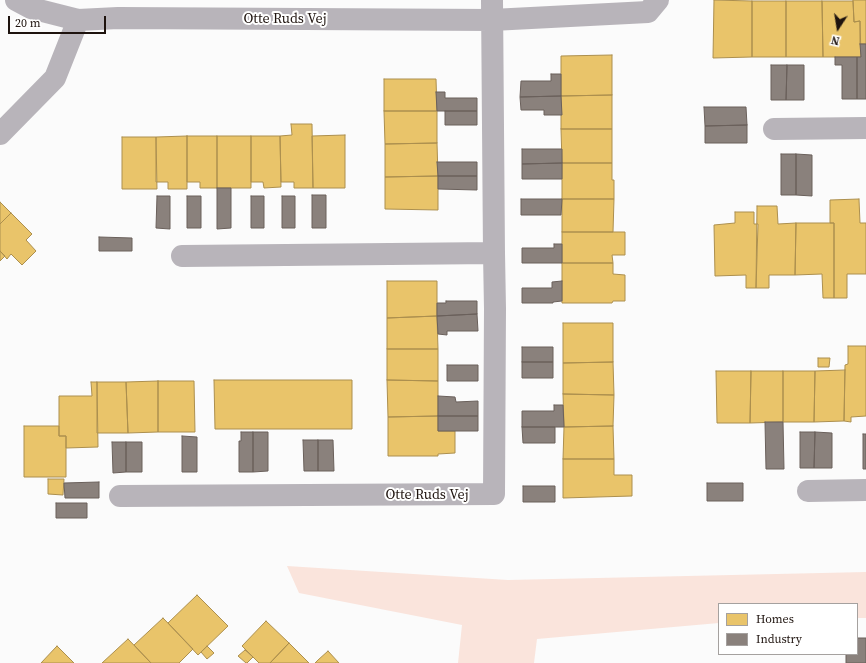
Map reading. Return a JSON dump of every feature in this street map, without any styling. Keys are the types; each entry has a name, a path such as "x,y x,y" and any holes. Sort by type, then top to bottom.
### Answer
{"street":[{"name":"Otte Ruds Vej","path":"16,0 31,8 78,20 492,10 648,12 658,0"},
{"name":"Otte Ruds Vej","path":"120,496 494,494 495,309 492,10"},
{"path":"0,134 55,78 78,20"},
{"path":"774,129 866,128"},
{"path":"182,256 494,253"},
{"path":"808,491 866,490"}],"shaded area":[{"path":"287,566 508,580 866,572 866,618 858,618 858,603 718,603 718,623 537,639 534,663 458,663 462,625 299,593"}],"building: Homes":[{"path":"714,0 752,1 752,57 713,58"},
{"path":"853,0 866,0 866,44 860,44 860,21 854,22"},
{"path":"752,1 786,1 786,57 752,57"},
{"path":"786,1 822,1 823,57 786,57"},
{"path":"822,1 853,1 854,22 860,21 861,57 823,57"},
{"path":"612,55 612,95 561,96 561,56"},
{"path":"384,79 436,79 437,111 384,111"},
{"path":"612,95 612,129 561,129 561,96"},
{"path":"384,111 437,111 437,143 385,144"},
{"path":"291,124 312,124 313,188 294,188 294,182 281,182 280,136 292,135"},
{"path":"561,129 612,129 612,163 562,163"},
{"path":"345,135 345,188 313,188 312,136"},
{"path":"187,136 187,189 168,189 168,182 156,182 156,137"},
{"path":"187,136 217,136 217,188 200,188 200,182 187,182"},
{"path":"217,136 251,136 251,188 217,188"},
{"path":"251,136 280,136 281,187 264,188 263,182 251,182"},
{"path":"122,137 156,137 157,189 122,189"},
{"path":"437,143 438,176 385,177 385,144"},
{"path":"562,163 612,163 614,199 562,199"},
{"path":"438,176 438,210 385,209 385,177"},
{"path":"562,199 614,199 613,232 562,232"},
{"path":"859,199 860,223 866,223 866,274 847,274 847,298 834,298 834,223 830,223 830,200"},
{"path":"0,202 11,213 0,224"},
{"path":"757,206 777,206 778,224 796,223 795,275 769,275 769,288 756,288"},
{"path":"735,212 754,212 754,224 758,224 756,288 746,288 746,275 715,276 714,225 735,223"},
{"path":"11,213 32,234 26,240 36,251 22,265 11,254 7,259 0,251 0,224"},
{"path":"796,223 834,223 834,298 823,298 822,274 795,275"},
{"path":"562,232 625,232 625,255 612,255 613,263 562,263"},
{"path":"0,251 5,256 0,261"},
{"path":"562,263 613,263 613,274 625,275 625,301 613,301 612,303 562,303"},
{"path":"387,281 437,281 437,316 387,318"},
{"path":"437,316 438,349 387,349 387,318"},
{"path":"563,323 613,323 613,362 563,363"},
{"path":"848,346 866,346 866,416 851,417 851,422 844,421 845,365 848,364"},
{"path":"387,349 438,349 438,381 387,380"},
{"path":"818,358 830,358 829,367 818,367"},
{"path":"613,362 614,395 563,394 563,363"},
{"path":"845,370 844,421 814,422 815,371"},
{"path":"716,371 751,371 750,423 717,423"},
{"path":"751,371 783,371 783,422 750,423"},
{"path":"783,371 815,371 814,422 783,422"},
{"path":"214,380 352,380 352,429 215,429"},
{"path":"387,380 438,381 438,416 388,417"},
{"path":"158,381 158,432 128,433 126,382"},
{"path":"158,381 194,381 195,432 158,432"},
{"path":"91,382 97,382 98,447 66,448 66,436 59,436 59,396 92,396"},
{"path":"97,382 126,382 128,433 97,433"},
{"path":"563,394 614,395 613,426 564,427"},
{"path":"438,416 438,431 455,431 455,453 438,454 438,456 388,456 388,417"},
{"path":"24,426 59,426 59,436 66,436 66,477 24,477"},
{"path":"613,426 614,459 563,459 564,427"},
{"path":"563,459 614,459 614,475 632,475 632,496 563,498"},
{"path":"48,479 64,479 63,495 48,494"},
{"path":"197,595 228,626 198,655 168,623"},
{"path":"163,618 193,649 179,663 151,663 134,645"},
{"path":"266,621 289,643 270,663 259,663 242,646"},
{"path":"128,639 151,663 102,663"},
{"path":"289,643 309,663 270,663"},
{"path":"57,646 74,663 41,663"},
{"path":"207,646 214,653 207,659 201,652"},
{"path":"245,650 253,657 247,663 238,656"},
{"path":"328,651 339,663 315,663 318,660"}],"building: Industry":[{"path":"860,44 866,44 866,99 857,99 857,57 861,57"},
{"path":"835,57 857,57 857,99 842,99 842,65 835,65"},
{"path":"771,65 787,65 786,100 771,100"},
{"path":"787,65 804,65 804,100 786,100"},
{"path":"551,74 561,74 561,96 520,97 521,81 551,81"},
{"path":"436,92 445,92 445,98 477,98 477,111 437,111"},
{"path":"561,96 562,115 544,115 544,110 521,110 520,97"},
{"path":"704,107 746,107 747,125 705,126"},
{"path":"445,111 477,111 477,125 445,125"},
{"path":"747,125 747,143 705,143 705,126"},
{"path":"522,149 562,149 562,163 522,164"},
{"path":"781,154 796,154 796,195 781,195"},
{"path":"796,154 812,155 812,196 796,195"},
{"path":"437,162 477,162 477,176 438,176"},
{"path":"562,163 562,179 522,179 522,164"},
{"path":"438,176 477,176 477,190 438,189"},
{"path":"217,188 231,188 231,228 217,229"},
{"path":"312,195 326,195 326,228 312,228"},
{"path":"157,196 170,196 170,229 156,228"},
{"path":"187,196 201,196 201,228 187,228"},
{"path":"251,196 264,196 264,228 251,228"},
{"path":"282,196 295,196 295,228 282,228"},
{"path":"521,199 562,199 561,215 521,215"},
{"path":"99,237 132,238 132,251 99,251"},
{"path":"554,244 562,244 562,263 522,263 522,248 554,248"},
{"path":"562,281 562,301 553,303 522,303 522,288 552,288 552,282"},
{"path":"446,301 477,301 477,314 437,316 437,303 446,303"},
{"path":"477,314 478,331 447,331 447,335 438,334 437,316"},
{"path":"522,347 553,347 553,362 522,362"},
{"path":"522,362 553,362 553,378 522,378"},
{"path":"447,365 478,365 478,381 447,381"},
{"path":"438,396 455,397 456,402 478,401 478,416 438,416"},
{"path":"554,405 563,405 564,427 522,427 522,411 554,411"},
{"path":"438,416 478,416 478,431 438,431"},
{"path":"765,422 783,422 784,469 766,469"},
{"path":"522,427 555,427 555,443 523,443"},
{"path":"241,432 253,432 253,472 239,472 239,441 241,441"},
{"path":"253,432 268,432 268,471 253,472"},
{"path":"800,432 815,432 814,468 800,468"},
{"path":"815,432 832,433 832,468 814,468"},
{"path":"863,434 866,434 866,469 863,469"},
{"path":"182,436 197,437 197,472 182,472"},
{"path":"303,440 318,440 318,471 304,471"},
{"path":"318,440 333,440 334,471 318,471"},
{"path":"112,442 126,442 126,472 113,473"},
{"path":"126,442 142,442 142,472 126,472"},
{"path":"99,482 99,498 65,498 64,483"},
{"path":"707,483 743,483 743,501 707,501"},
{"path":"523,486 555,486 555,502 523,502"},
{"path":"56,503 87,503 87,518 56,518"},
{"path":"858,638 866,638 866,663 846,663 846,655 858,655"}]}
